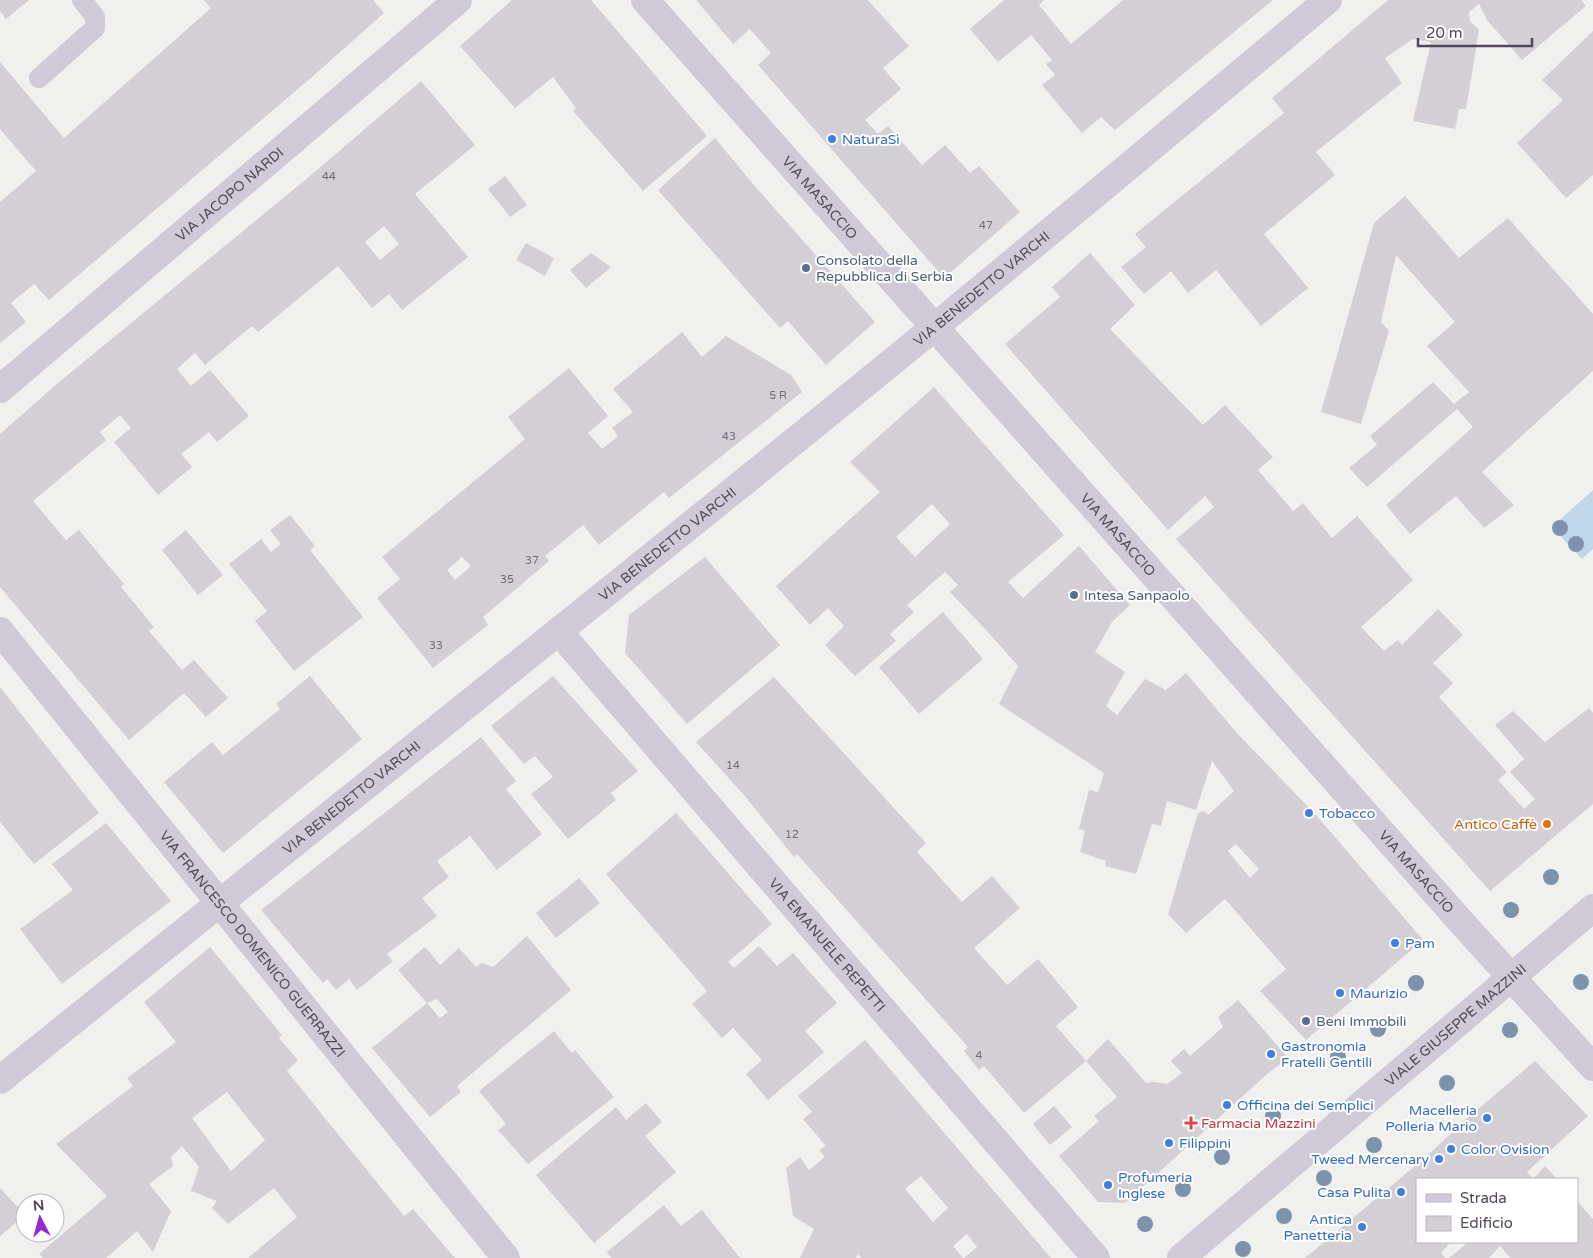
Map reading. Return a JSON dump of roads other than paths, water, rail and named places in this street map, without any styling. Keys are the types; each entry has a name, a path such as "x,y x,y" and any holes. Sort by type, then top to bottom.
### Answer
{"street":[{"name":"VIA JACOPO NARDI","path":"0,389 458,0"},
{"name":"VIA MASACCIO","path":"645,0 934,328 966,361 1511,977 1593,1067"},
{"name":"VIA BENEDETTO VARCHI","path":"0,1080 559,632 934,328 1328,0"},
{"name":"VIA FRANCESCO DOMENICO GUERRAZZI","path":"0,631 506,1258"},
{"name":"VIA EMANUELE REPETTI","path":"559,632 1096,1258"},
{"name":"VIALE GIUSEPPE MAZZINI","path":"1181,1258 1593,908"}],"lane":[{"path":"39,78 96,28 95,17 82,0"}],"place":[{"name":"NaturaSì","path":"832,139"},
{"name":"Consolato della Repubblica di Serbia","path":"806,268"},
{"name":"Intesa Sanpaolo","path":"1074,595"},
{"name":"Tobacco","path":"1309,813"},
{"name":"Antico Caffè","path":"1547,824"},
{"name":"Pam","path":"1395,943"},
{"name":"Maurizio","path":"1340,993"},
{"name":"Beni Immobili","path":"1306,1021"},
{"name":"Gastronomia Fratelli Gentili","path":"1271,1054"},
{"name":"Officina dei Semplici","path":"1227,1105"},
{"name":"Macelleria Polleria Mario","path":"1487,1118"},
{"name":"Farmacia Mazzini","path":"1191,1123"},
{"name":"Filippini","path":"1169,1143"},
{"name":"Color Ovision","path":"1451,1149"},
{"name":"Tweed Mercenary","path":"1439,1159"},
{"name":"Profumeria Inglese","path":"1108,1185"},
{"name":"Casa Pulita","path":"1401,1192"},
{"name":"Antica Panetteria","path":"1362,1227"}]}
